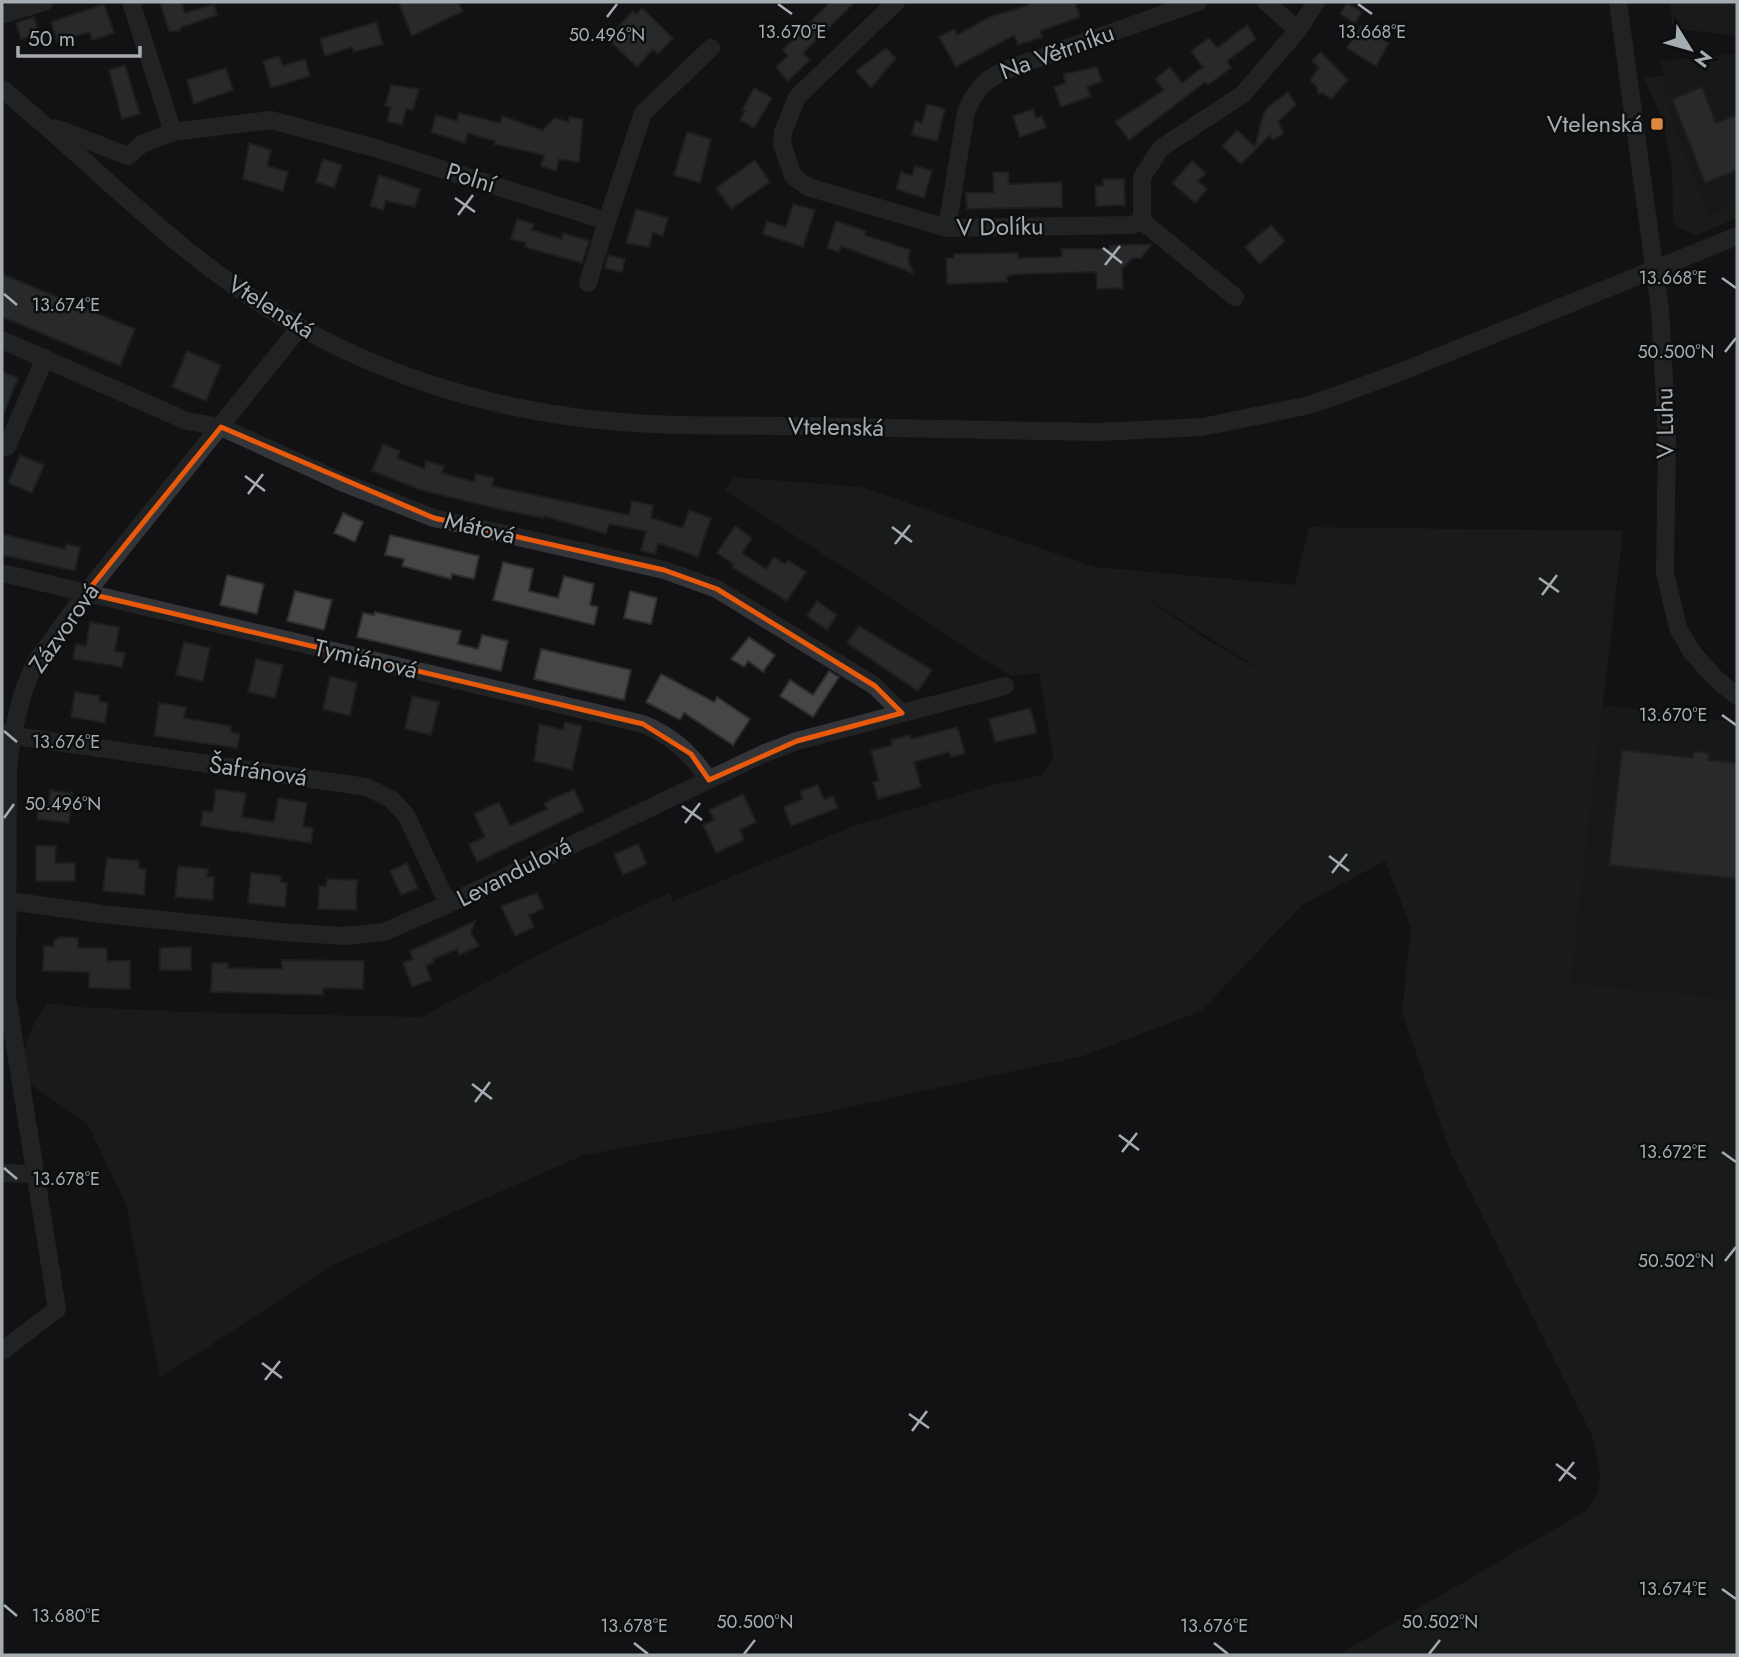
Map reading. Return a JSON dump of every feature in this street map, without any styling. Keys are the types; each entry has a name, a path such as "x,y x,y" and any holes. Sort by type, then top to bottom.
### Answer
{"street":[{"path":"2,15 44,2"},
{"path":"45,124 128,156 142,144 173,132 131,2"},
{"name":"V Dolíku","path":"896,2 797,97 783,132 785,159 793,176 808,187 947,228 1131,225 1142,221"},
{"name":"Na Větrníku","path":"947,228 966,112 973,95 984,82 1011,68 1198,2"},
{"path":"1266,2 1298,30"},
{"path":"1236,297 1142,221 1142,177 1161,148 1243,94 1298,30 1316,2"},
{"name":"V Luhu","path":"1618,2 1655,270 1667,434 1664,541 1669,594 1678,628 1691,651 1716,679 1737,696"},
{"path":"588,283 643,113 711,47"},
{"name":"Vtelenská","path":"2,89 190,252 242,291 300,327 367,361 439,388 504,405 578,418 632,423 1138,432 1233,423 1310,405 1394,375 1737,236"},
{"name":"Polní","path":"173,132 271,120 387,152 607,221"},
{"name":"Zázvorová","path":"2,1351 57,1309 7,996 4,900 7,735 35,663 86,593 300,327"},
{"name":"Mátová","path":"2,340 187,421 221,427 344,483 434,518 664,570 717,589 875,686 902,713"},
{"path":"7,447 46,358"},
{"name":"Tymiánová","path":"2,573 643,724 668,735 691,754 709,780"},
{"name":"Levandulová","path":"4,900 102,914 344,936 384,932 765,752 797,741 1005,686"},
{"name":"Šafránová","path":"7,735 367,787 391,800 406,815 448,904"},
{"path":"2,1173 35,1174"}],"highlighted area":[{"path":"221,427 434,518 664,570 717,589 875,686 902,713 797,741 709,780 691,754 643,724 86,593"}],"shaded area":[{"path":"1669,2 1737,2 1737,36 1673,28"},
{"path":"1737,53 1737,203 1709,214 1670,115 1661,61"},
{"path":"1664,75 1670,115 1709,214 1737,203 1737,218 1697,235 1677,227 1673,220 1672,167 1662,119 1644,78"},
{"path":"733,477 861,487 1095,567 1295,585 1309,527 1623,531 1571,983 1737,999 1737,1655 1338,1655 1584,1512 1596,1495 1600,1477 1592,1436 1450,1151 1402,1012 1411,928 1385,861 1302,905 1201,1011 1083,1056 817,1114 584,1155 333,1265 160,1378 126,1204 88,1125 25,1080 27,1039 47,1003 187,1012 421,1017 563,942 669,893 673,901 854,826 993,785 1042,775 1053,757 1039,673 1010,676 725,490","holes":["1136,592 1276,679 1211,642"]},
{"path":"1603,705 1737,722 1737,999 1571,983"}],"building":[{"path":"160,2 181,2 185,13 214,4 217,15 182,27 179,31 169,31"},
{"path":"398,2 458,2 463,11 412,36"},
{"path":"830,2 855,2 803,53 810,60 788,81 776,67 788,56 783,50"},
{"path":"1028,2 1075,2 1080,17 1040,31 1042,37 1018,45 1014,35 956,67 939,37 954,29 957,35 990,17 1029,5"},
{"path":"1347,3 1362,12 1355,23 1340,14"},
{"path":"104,4 114,33 92,40 90,32 57,41 51,22"},
{"path":"642,8 673,38 658,54 653,49 637,67 611,42 620,33 616,29 633,11 636,14"},
{"path":"34,17 39,34 21,39 16,23"},
{"path":"376,22 383,44 354,52 352,47 325,56 320,39"},
{"path":"1247,25 1256,39 1227,61 1231,68 1208,85 1205,82 1129,140 1115,122 1164,90 1155,79 1170,67 1182,83 1203,67 1191,51 1209,38 1217,48"},
{"path":"1361,26 1389,43 1376,66 1347,48"},
{"path":"886,48 896,58 871,88 856,71"},
{"path":"1321,52 1348,80 1331,99 1323,93 1318,94 1317,87 1310,81 1319,67 1312,61"},
{"path":"279,56 283,66 305,59 310,76 271,88 263,61"},
{"path":"125,65 140,114 122,119 109,70"},
{"path":"1097,67 1102,81 1087,87 1091,96 1061,107 1054,87 1066,83 1063,74"},
{"path":"226,68 233,90 194,104 187,80"},
{"path":"391,85 419,89 413,110 406,109 402,125 387,121 391,107 385,106"},
{"path":"1702,87 1716,123 1737,115 1737,170 1705,183 1672,99"},
{"path":"754,88 772,98 754,128 740,120 745,111 742,110"},
{"path":"1288,92 1296,105 1278,122 1284,133 1273,140 1270,135 1241,164 1222,146 1237,130 1255,147 1263,115 1268,107"},
{"path":"927,104 945,109 937,141 912,135 915,121 922,123"},
{"path":"1033,109 1036,118 1042,116 1046,128 1020,137 1013,116"},
{"path":"459,113 500,123 502,116 542,130 555,118 569,122 569,117 583,119 579,162 559,159 556,171 541,166 544,155 494,144 495,141 468,133 465,143 431,132 436,115 457,121"},
{"path":"687,132 711,139 700,183 674,175"},
{"path":"249,143 271,150 267,166 288,172 283,191 243,179"},
{"path":"323,159 342,165 334,188 316,182"},
{"path":"755,160 770,182 731,209 716,188"},
{"path":"1192,161 1206,173 1198,181 1207,189 1195,203 1172,183"},
{"path":"915,166 932,171 924,198 896,189 901,172 912,176"},
{"path":"993,172 1008,172 1009,184 1062,182 1062,207 967,209 966,193 994,193"},
{"path":"379,175 420,189 415,207 386,201 383,210 370,206"},
{"path":"1103,179 1124,179 1125,205 1096,206 1095,186 1103,186"},
{"path":"793,204 815,210 803,247 763,234 767,221 786,227"},
{"path":"636,209 668,218 663,236 653,233 649,247 626,243"},
{"path":"517,219 534,224 532,230 562,239 563,233 589,241 582,263 525,247 526,243 511,239"},
{"path":"836,221 866,231 864,235 910,250 908,259 913,273 841,246 839,252 827,248"},
{"path":"1271,225 1285,241 1260,264 1245,247"},
{"path":"1152,244 1141,258 1133,258 1122,269 1123,288 1097,289 1096,272 1018,274 1007,276 1007,282 947,284 946,258 954,258 954,254 1018,253 1018,258 1062,257 1061,249 1110,249 1110,246"},
{"path":"608,255 625,259 622,272 605,268"},
{"path":"2,274 135,329 120,366 2,317"},
{"path":"187,351 221,365 206,401 172,387"},
{"path":"2,371 18,378 2,418"},
{"path":"383,444 400,451 397,458 424,469 426,461 444,466 442,473 474,482 476,474 494,478 492,486 629,515 632,501 653,505 651,518 683,528 689,510 711,518 698,557 658,543 655,554 641,551 646,531 609,524 606,534 544,516 543,518 503,510 421,490 372,471"},
{"path":"20,455 44,465 32,493 8,483"},
{"path":"343,513 363,522 355,542 334,533"},
{"path":"735,526 752,538 742,553 766,569 774,557 785,564 788,560 806,572 787,601 732,567 734,564 717,553"},
{"path":"2,534 65,549 66,544 80,547 75,571 2,555"},
{"path":"390,535 479,556 474,579 452,574 451,579 402,566 404,559 385,555"},
{"path":"503,562 533,569 529,591 558,598 564,576 594,584 590,605 598,607 594,625 493,600"},
{"path":"227,575 264,584 257,614 220,605"},
{"path":"295,591 332,600 324,630 287,621"},
{"path":"630,591 657,598 651,624 624,618"},
{"path":"817,601 837,615 827,630 807,616"},
{"path":"375,612 461,631 458,644 478,649 482,635 508,641 501,671 357,637 363,613 374,615"},
{"path":"90,622 119,627 115,651 125,653 122,667 73,659 76,644 86,646"},
{"path":"859,626 932,670 918,691 847,643"},
{"path":"749,637 775,655 763,672 748,661 744,667 731,659"},
{"path":"184,642 210,648 203,681 176,675"},
{"path":"541,649 631,670 624,700 534,679"},
{"path":"256,659 283,665 275,698 248,692"},
{"path":"829,671 839,677 813,717 780,696 790,680 813,695"},
{"path":"661,674 714,702 717,697 750,719 733,745 684,713 680,720 646,702"},
{"path":"330,676 357,683 350,716 323,709"},
{"path":"75,692 100,696 99,701 108,703 105,723 71,717"},
{"path":"412,696 439,702 431,735 405,729"},
{"path":"159,703 186,707 184,718 231,726 230,732 240,734 237,748 154,736"},
{"path":"1030,708 1037,733 995,742 989,719"},
{"path":"565,722 582,726 572,770 534,761 539,724 563,730"},
{"path":"957,727 965,753 951,757 949,752 914,762 921,787 878,799 873,782 879,781 871,751 892,745 891,740 910,735 911,739"},
{"path":"1622,750 1693,758 1694,751 1709,753 1708,760 1737,763 1737,879 1609,865"},
{"path":"818,785 824,800 833,796 838,808 791,826 784,807 803,799 800,791"},
{"path":"216,789 246,793 242,817 274,822 278,798 307,803 303,826 313,828 311,843 201,826 203,811 213,812"},
{"path":"574,789 584,811 477,862 469,844 485,837 474,814 499,802 510,826 547,809 544,803"},
{"path":"50,790 72,793 69,823 37,819 39,804 49,805"},
{"path":"743,794 756,822 740,830 744,840 716,853 703,825 714,820 709,810"},
{"path":"638,844 647,864 623,875 614,854"},
{"path":"36,846 56,846 55,863 75,863 75,881 36,881"},
{"path":"107,858 139,861 139,868 146,869 144,895 103,891"},
{"path":"407,863 418,888 401,895 390,871"},
{"path":"178,866 208,869 207,877 214,877 213,900 175,897"},
{"path":"251,873 281,876 280,882 287,883 285,907 248,903"},
{"path":"327,879 357,880 356,910 318,909 319,886 326,886"},
{"path":"537,893 544,908 529,915 534,927 515,936 501,906"},
{"path":"475,921 471,933 479,946 459,955 457,949 433,959 434,962 426,966 431,980 412,987 403,963 413,959 410,951"},
{"path":"60,937 78,938 78,948 107,948 107,961 130,961 130,989 89,988 89,972 43,971 44,946 54,946 54,940"},
{"path":"191,947 191,970 160,970 160,948"},
{"path":"282,960 364,961 363,989 323,988 323,995 211,992 212,963 228,963 228,968 282,969"}],"place":[{"name":"Vtelenská","path":"1657,124"}]}
